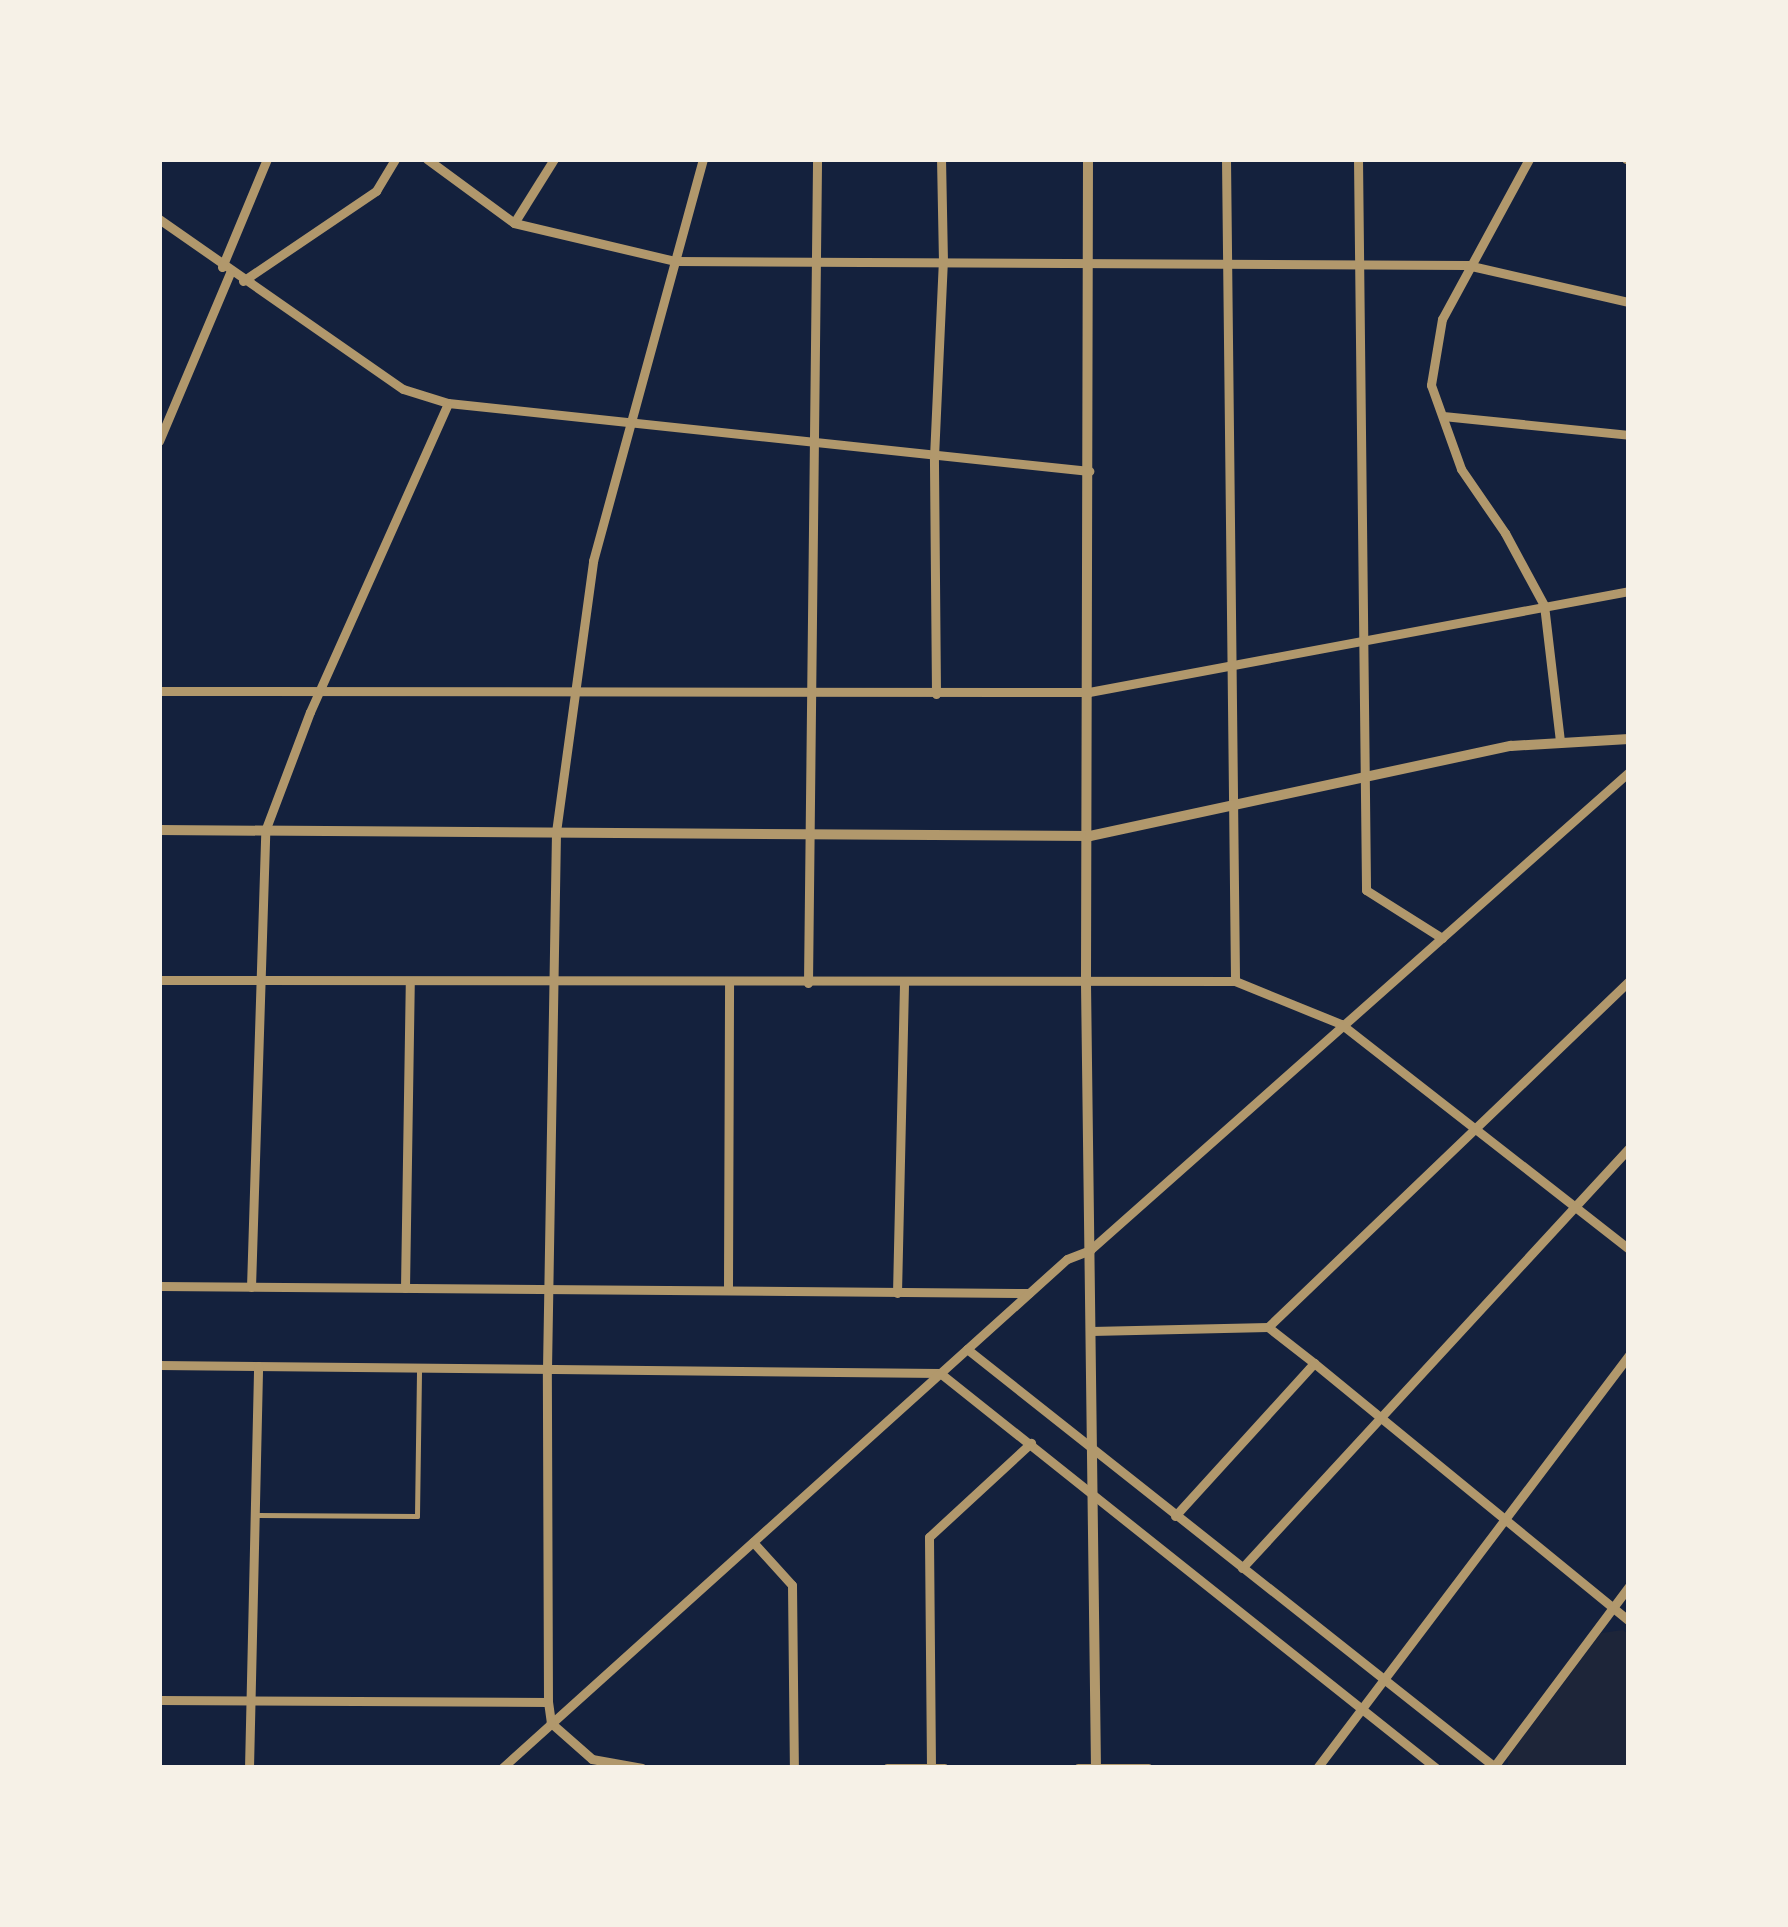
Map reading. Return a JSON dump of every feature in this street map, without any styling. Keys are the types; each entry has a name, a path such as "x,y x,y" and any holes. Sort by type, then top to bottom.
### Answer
{"street":[{"path":"159,441 267,159"},
{"path":"243,281 376,191 394,159"},
{"path":"427,159 514,223 675,261 1467,265 1629,302"},
{"path":"514,223 554,159"},
{"path":"642,1768 616,1768 592,1759 551,1723 548,1702 547,1369 556,832 593,561 703,159"},
{"path":"808,983 818,159"},
{"path":"936,694 934,457 943,262 941,159"},
{"path":"1088,159 1090,836 1086,984 1096,1767"},
{"path":"1226,159 1235,981"},
{"path":"1358,159 1367,638 1366,890 1442,938"},
{"path":"1528,159 1442,319 1432,356 1431,385 1461,469 1505,533 1544,604 1560,742"},
{"path":"159,219 403,389 448,403 1089,471"},
{"path":"250,1287 265,831 320,693 448,403"},
{"path":"1443,416 1629,436"},
{"path":"159,691 1089,692 1232,669 1367,638 1629,591"},
{"path":"159,830 1090,836 1366,773 1560,742 1629,739"},
{"path":"502,1768 1066,1259 1090,1250 1629,772"},
{"path":"159,980 1235,981 1341,1024 1629,1249"},
{"path":"405,1288 410,981"},
{"path":"1268,1328 1629,981"},
{"path":"728,1288 729,982"},
{"path":"897,1292 904,983"},
{"path":"1242,1568 1629,1148"},
{"path":"159,1286 1029,1293"},
{"path":"1091,1331 1268,1328 1383,1416 1629,1621"},
{"path":"967,1348 1495,1768 1629,1586"},
{"path":"1318,1768 1629,1354"},
{"path":"1175,1516 1314,1363"},
{"path":"159,1365 940,1373 1436,1768"},
{"path":"249,1768 258,1366"},
{"path":"931,1767 929,1537 1031,1443"},
{"path":"753,1543 792,1585 794,1768"},
{"path":"159,1700 548,1702"},
{"path":"887,1768 944,1768"},
{"path":"1078,1768 1148,1768"}],"lane":[{"path":"257,1515 417,1516 419,1368"}],"shaded area":[{"path":"1623,1630 1629,1635 1629,1768 1508,1768 1508,1757 1601,1633"}]}
